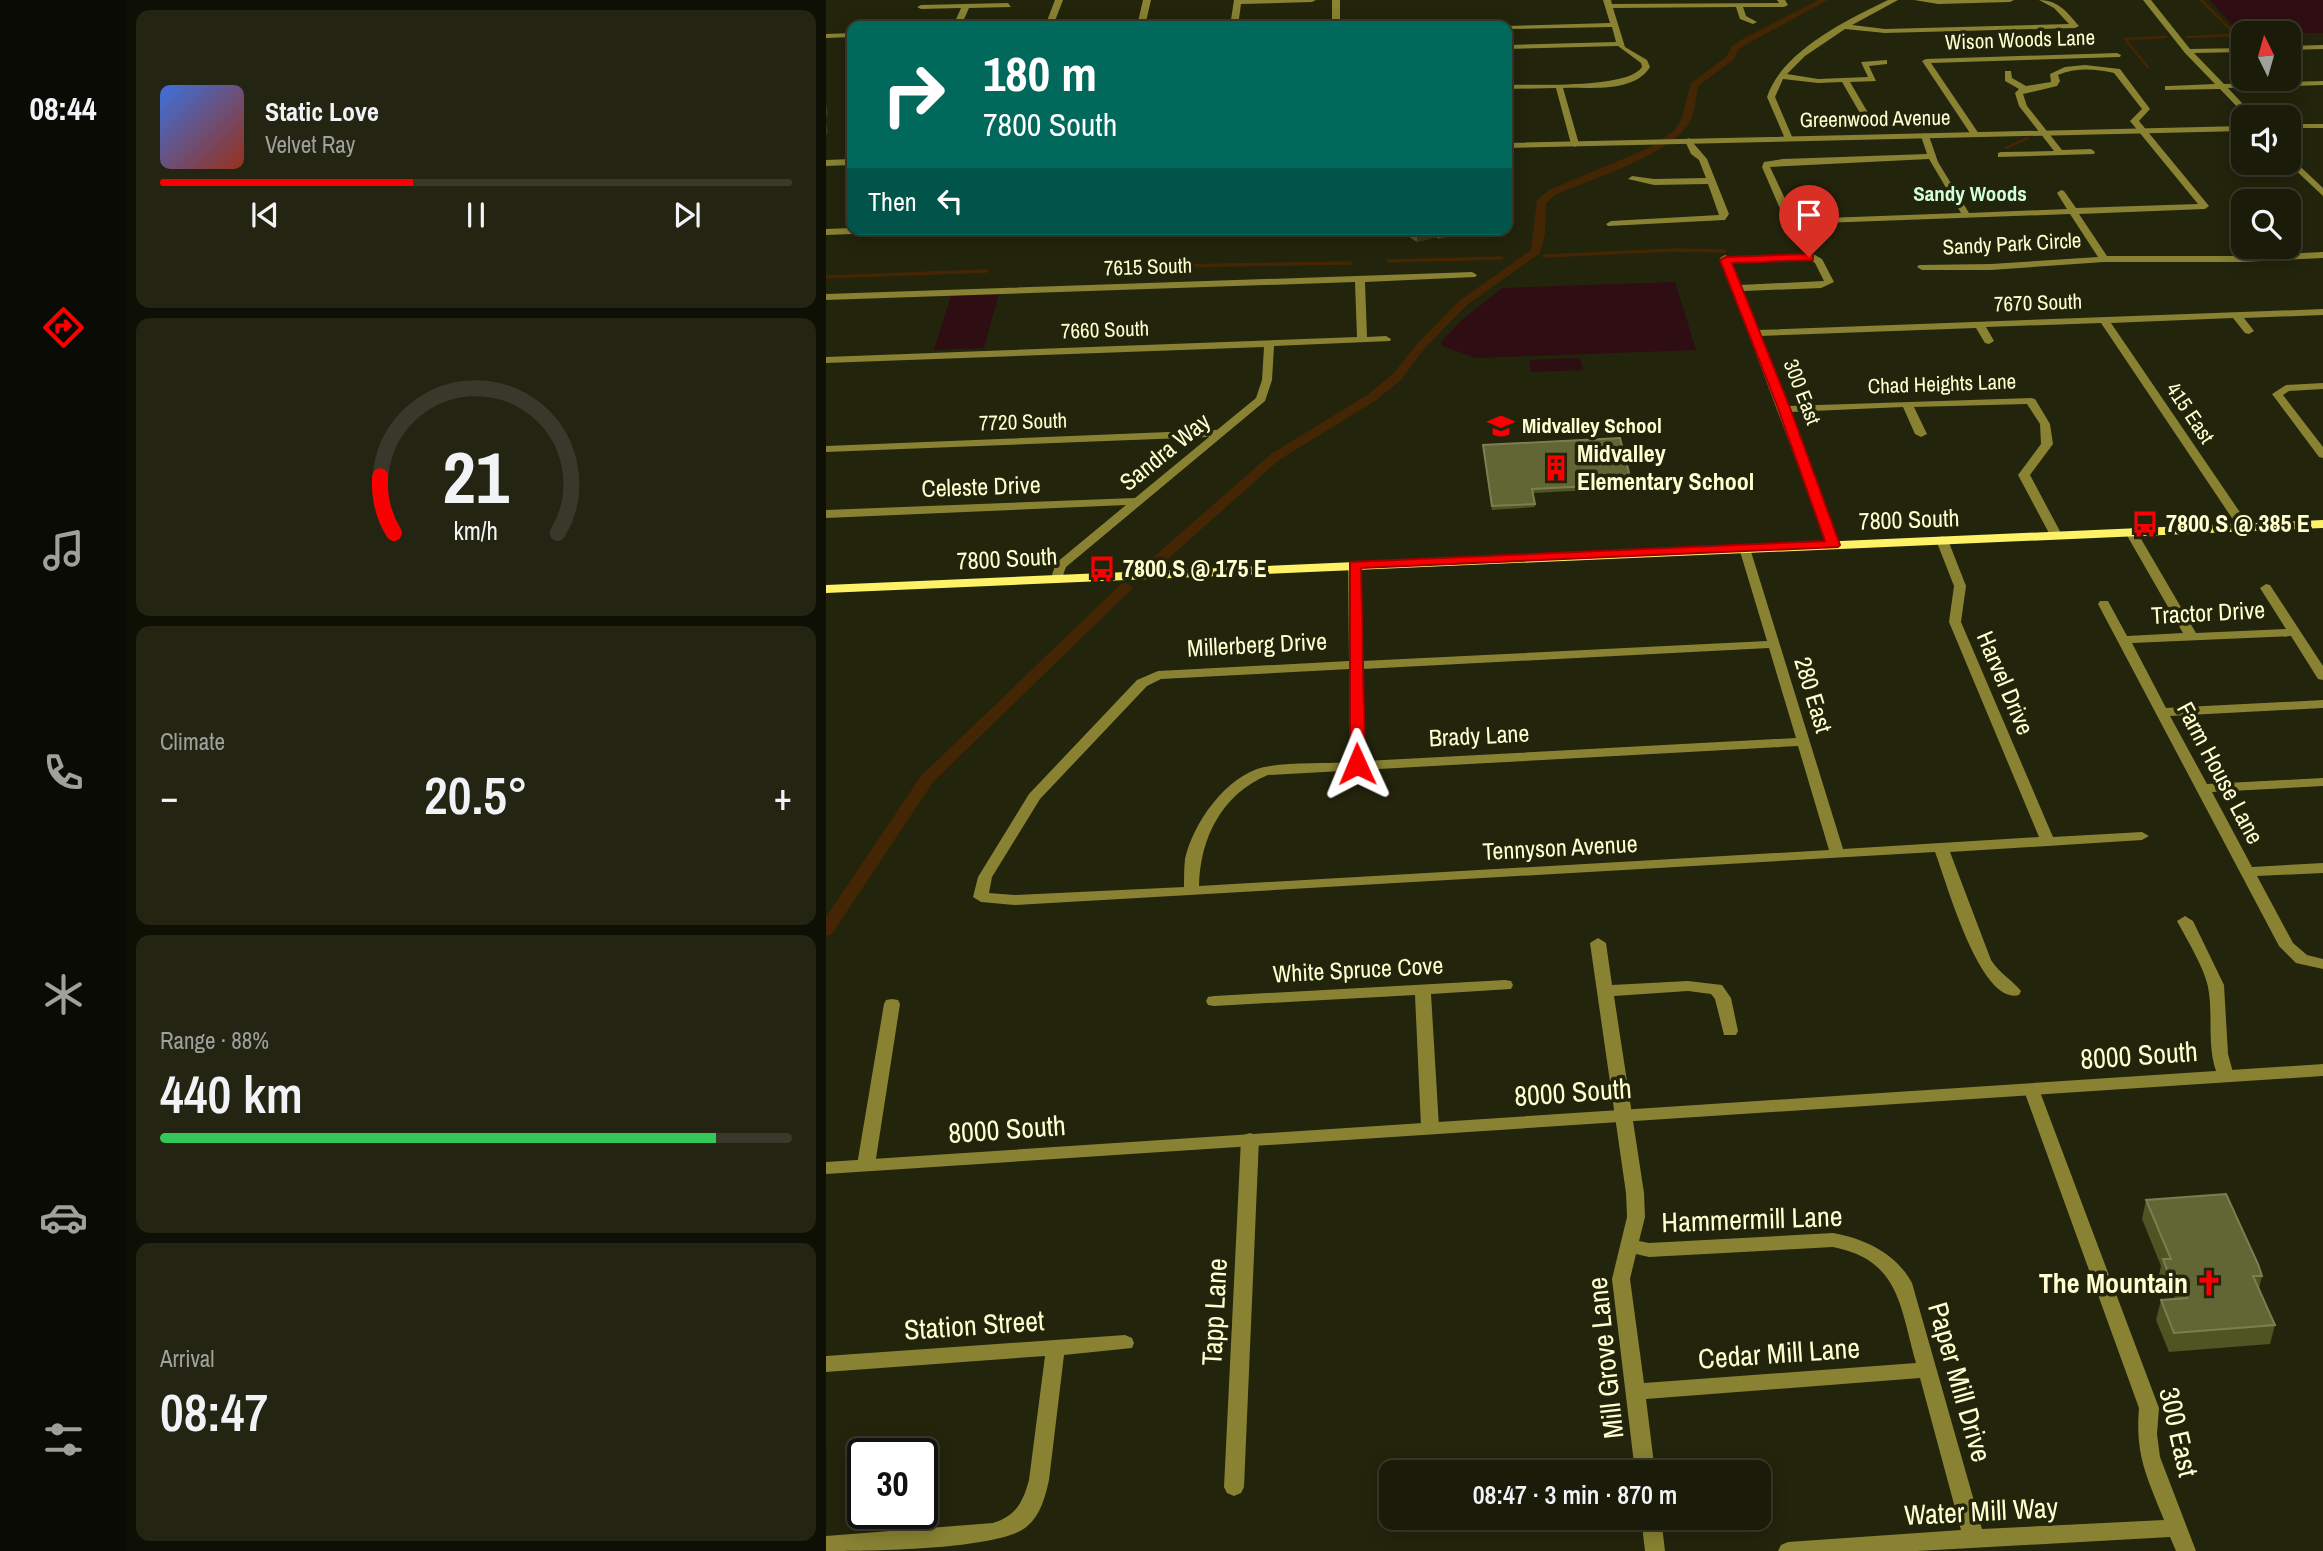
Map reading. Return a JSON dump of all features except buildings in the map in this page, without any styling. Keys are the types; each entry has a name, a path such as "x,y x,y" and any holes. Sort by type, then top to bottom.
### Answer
{"main road":[{"name":"7800 South","path":"826,589 2323,524"}],"street":[{"path":"1051,21 1059,0"},
{"path":"1142,21 1147,0"},
{"path":"1235,21 1237,1 1312,0"},
{"path":"1336,0 1336,21"},
{"path":"1789,139 1770,97 1771,90 1810,48 1894,0"},
{"path":"1917,0 2010,0"},
{"path":"1846,27 1895,31 2076,26 2057,6 2043,0"},
{"path":"2147,0 2188,51 2239,105"},
{"path":"1512,88 1600,85 1626,81 1645,71 1644,62 1625,51 1621,44 1608,3 1710,2 1739,6 1782,3"},
{"path":"921,7 1008,5"},
{"path":"959,21 966,6"},
{"path":"1739,6 1743,17 1753,22"},
{"path":"1512,27 1615,25"},
{"path":"826,36 847,35"},
{"path":"1512,47 1621,44"},
{"path":"2301,48 2323,47"},
{"path":"2188,51 2231,50"},
{"name":"Wison Woods Lane","path":"1975,134 1926,61 2116,55"},
{"path":"1782,76 1818,80 1873,79 1864,64 1884,62"},
{"path":"1931,156 1767,164 1767,170 1786,212 1793,221 2205,206 2134,119 2145,111 2145,105 2123,82 2119,73 2113,70 2061,70 2054,74 2054,84 2025,89 2018,95 2042,133 2060,153"},
{"path":"2008,74 2008,79 2025,89"},
{"path":"1845,80 1867,118"},
{"path":"2168,88 2323,83"},
{"path":"1559,86 1575,144"},
{"path":"2301,126 2323,125"},
{"name":"Greenwood Avenue","path":"1512,146 2231,128"},
{"path":"1925,136 1931,156 1967,216"},
{"path":"1611,224 1721,219 1724,214 1703,159 1685,141"},
{"path":"2001,155 2091,152"},
{"path":"826,163 847,162"},
{"path":"2301,171 2323,194"},
{"path":"1632,179 1654,182 1711,181"},
{"path":"2061,192 2104,259"},
{"path":"826,232 847,231"},
{"name":"Sandy Park Circle","path":"1922,267 1991,267 2104,259 2240,259 2323,255"},
{"name":"300 East","path":"1736,288 1821,285 1829,282 1819,261 1813,257 1725,259 1736,288 1784,408 1833,545"},
{"name":"7615 South","path":"826,298 1472,275"},
{"path":"1360,279 1362,340"},
{"name":"7670 South","path":"1754,332 2323,312"},
{"path":"2236,315 2249,331"},
{"name":"415 East","path":"2104,320 2244,527"},
{"path":"1979,324 1989,341"},
{"name":"7660 South","path":"826,360 1386,339"},
{"name":"Sandra Way","path":"1057,578 1060,566 1252,408 1265,390 1269,343"},
{"path":"2323,386 2286,388 2277,394 2323,455"},
{"name":"Chad Heights Lane","path":"1784,408 2031,401 2045,424 2047,444 2024,475 2056,535"},
{"path":"1907,404 1922,434"},
{"name":"7720 South","path":"826,449 1222,433"},
{"name":"Celeste Drive","path":"826,514 1137,501"},
{"path":"2131,532 2192,637"},
{"name":"Harvel Drive","path":"1942,540 1960,586 1955,612 1957,629 2048,841"},
{"name":"280 East","path":"1745,548 1838,855"},
{"path":"1354,565 1357,764"},
{"path":"2266,588 2323,676"},
{"name":"Farm House Lane","path":"2104,604 2287,946 2302,959 2323,964"},
{"name":"Tractor Drive","path":"2123,640 2294,632"},
{"name":"Millerberg Drive","path":"981,897 985,877 1034,797 1150,678 1180,672 1774,643"},
{"path":"2162,712 2323,704"},
{"name":"Brady Lane","path":"1191,891 1194,857 1203,833 1242,781 1253,775 1282,768 1803,742"},
{"path":"2203,788 2323,782"},
{"name":"Tennyson Avenue","path":"981,897 1014,900 1191,891 2142,836"},
{"path":"1941,848 1983,960 1993,977 2013,991"},
{"path":"2248,872 2323,868"},
{"path":"2185,921 2216,985 2220,1054 2226,1076"},
{"name":"Mill Grove Lane","path":"1598,943 1636,1193 1636,1217 1621,1279 1643,1460"},
{"name":"White Spruce Cove","path":"1214,1001 1505,985"},
{"path":"1605,991 1688,986 1716,989 1723,998 1730,1031"},
{"path":"1423,990 1430,1127"},
{"path":"866,1165 892,1004"},
{"name":"8000 South","path":"826,1168 2323,1070"},
{"name":"300 East","path":"2031,1088 2149,1408 2147,1443 2150,1457 2186,1551"},
{"name":"Tapp Lane","path":"1234,1488 1250,1139"},
{"name":"Hammermill Lane","path":"1629,1245 1648,1250 1833,1240 1856,1244 1874,1252"},
{"name":"Paper Mill Drive","path":"1874,1252 1887,1262 1903,1283 1974,1538"},
{"name":"Station Street","path":"826,1364 1125,1343"},
{"path":"826,1545 993,1532 1010,1527 1023,1518 1036,1495 1055,1348"},
{"name":"Cedar Mill Lane","path":"1634,1392 1928,1370"},
{"name":"Water Mill Way","path":"1788,1551 2178,1528"},
{"path":"1653,1530 1655,1551"}],"shaded area":[{"path":"2209,0 2323,0 2323,33 2301,33 2301,21 2231,21 2231,23"},
{"path":"1675,282 1696,350 1476,358 1442,346 1441,342 1462,320 1502,288"},
{"path":"999,293 984,348 934,350 951,295"},
{"path":"1580,358 1583,370 1531,372 1529,360"}],"waterway":[{"path":"1155,563 1275,457 1371,398 1397,377 1420,347 1463,303 1536,251 1540,234 1541,202 1553,192 1652,150 1677,133 1686,120 1694,85 1730,58 1735,48 1744,42 1824,0"},
{"path":"2187,37 2236,35 2201,0"},
{"path":"2148,67 2125,39 2166,37"},
{"path":"2006,148 2028,138"},
{"path":"1544,256 1675,250"},
{"path":"1675,250 1724,251"},
{"path":"1388,261 1502,258"},
{"path":"1167,266 1350,263"},
{"path":"826,277 987,271"},
{"path":"826,930 927,779 1126,587"}],"place":[{"name":"Midvalley School","path":"1501,426"},
{"name":"Midvalley Elementary School","path":"1556,468"},
{"name":"7800 S @ 385 E","path":"2145,524"},
{"name":"7800 S @ 175 E","path":"1102,569"},
{"name":"The Mountain","path":"2209,1283"}],"district":[{"name":"Sandy Woods","path":"1970,194"}],"route":[{"path":"1357,764 1354,565 1833,545 1784,408 1726,260 1809,257"}]}
